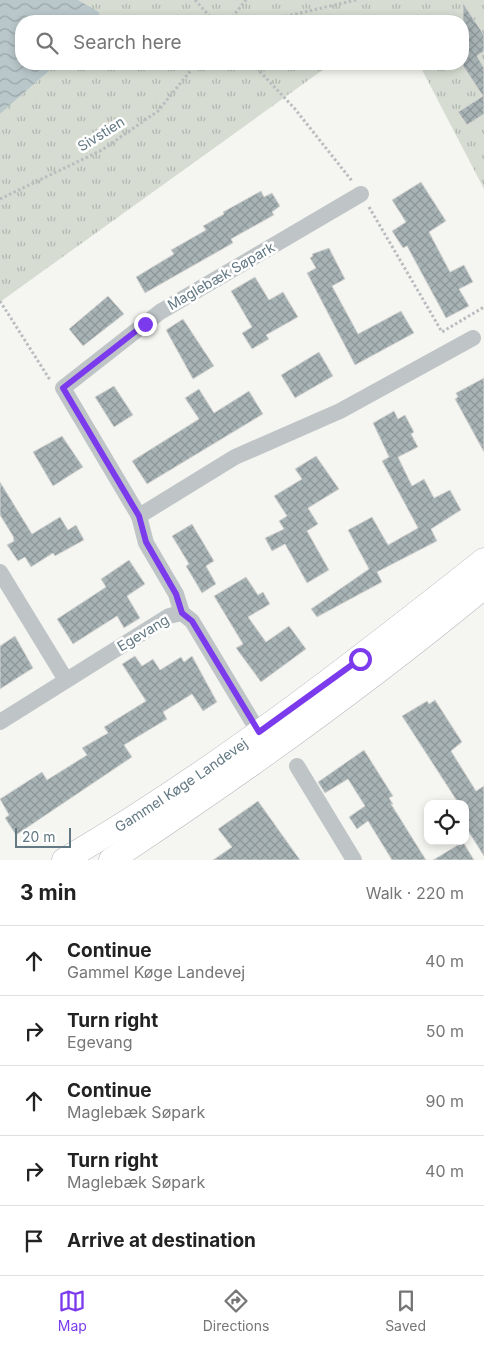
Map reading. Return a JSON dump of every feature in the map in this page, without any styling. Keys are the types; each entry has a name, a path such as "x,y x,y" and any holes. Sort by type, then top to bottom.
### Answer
{"main road":[{"name":"Gammel Køge Landevej","path":"110,860 264,742 360,659 484,560"},
{"name":"Gammel Køge Landevej","path":"64,860 370,678 484,587"}],"street":[{"name":"Maglebæk Søpark","path":"63,388 160,312 361,194"},
{"path":"139,516 235,457 340,411 472,338"},
{"path":"63,388 139,516 146,542 176,594 182,613"},
{"path":"0,572 66,680"},
{"name":"Egevang","path":"0,722 169,616 182,613 192,621 264,742"},
{"path":"297,766 354,860"}],"path":[{"path":"195,0 209,15"},
{"path":"234,15 246,0"},
{"path":"292,15 356,0"},
{"name":"Sivstien","path":"0,199 102,150 158,111 191,70"},
{"path":"0,301 52,382 63,388"}],"green space":[{"path":"78,0 484,0 484,189 422,70 469,70 469,15 99,15 99,12"},
{"path":"50,70 323,70 0,302 0,114"}],"water":[{"path":"0,0 78,0 99,12 99,15 15,15 15,70 50,70 0,114"}],"building":[{"path":"463,3 484,35 484,51 477,56 484,68 484,114 467,125 458,112 483,96 466,70 469,70 469,15 463,15"},
{"path":"421,182 446,221 429,232 450,272 464,265 473,282 459,289 469,306 446,318 407,246 403,248 392,231 406,222 392,200"},
{"path":"261,191 264,197 272,193 280,206 272,212 274,215 231,239 233,243 145,293 136,277 174,254 171,250 206,230 203,226 224,214 223,212"},
{"path":"329,248 345,279 332,286 358,334 401,311 414,333 355,365 307,273 316,268 310,258 313,256 312,254"},
{"path":"255,277 269,300 283,292 298,317 266,335 269,339 252,349 242,333 252,327 231,291"},
{"path":"108,296 124,314 83,346 69,329"},
{"path":"183,319 214,366 193,379 166,330"},
{"path":"319,352 333,376 295,398 281,375"},
{"path":"484,378 484,452 455,399 458,397 456,393"},
{"path":"114,386 133,415 114,427 95,397"},
{"path":"199,389 214,413 249,391 263,414 147,484 132,461 199,419 185,398"},
{"path":"394,411 398,419 405,415 414,432 411,434 418,447 398,457 412,486 424,479 434,498 450,490 461,510 431,529 437,541 377,572 382,582 317,617 311,609 369,569 348,530 372,517 388,545 418,528 382,461 389,457 373,423"},
{"path":"62,436 83,467 53,486 33,452"},
{"path":"316,456 339,489 308,508 318,524 307,531 329,570 307,583 285,544 272,551 265,538 284,529 279,521 287,516 274,496 302,479 295,469"},
{"path":"0,482 32,534 60,517 68,530 76,525 84,540 55,556 53,553 31,567 25,557 18,561 7,545 14,541 13,536 0,515"},
{"path":"192,524 214,561 206,566 216,584 202,593 186,566 189,564 172,536"},
{"path":"129,560 145,584 127,596 140,618 124,628 117,616 73,644 57,619 106,587 101,579"},
{"path":"246,577 258,595 263,592 270,604 248,617 266,642 289,626 306,649 261,682 236,648 243,644 214,596"},
{"path":"15,636 33,668 0,689 0,646"},
{"path":"135,656 142,666 153,659 160,670 181,657 184,662 192,656 217,702 203,711 192,694 163,712 167,719 124,745 132,757 16,835 5,818 9,815 0,799 42,772 47,780 87,755 82,748 108,733 104,727 146,701 122,664"},
{"path":"435,700 462,742 451,751 476,791 484,786 484,856 469,832 469,800 456,800 402,716 427,701 429,704"},
{"path":"364,750 393,796 389,798 393,804 391,804 426,860 392,860 368,821 357,829 349,817 365,806 348,779 325,793 318,782"},
{"path":"258,801 300,860 213,860 232,847 218,829"},
{"path":"458,845 465,845 474,860 433,860"}],"route":[{"path":"145,324 63,388 139,516 146,542 176,594 182,613 192,621 259,732 360,659"}]}
